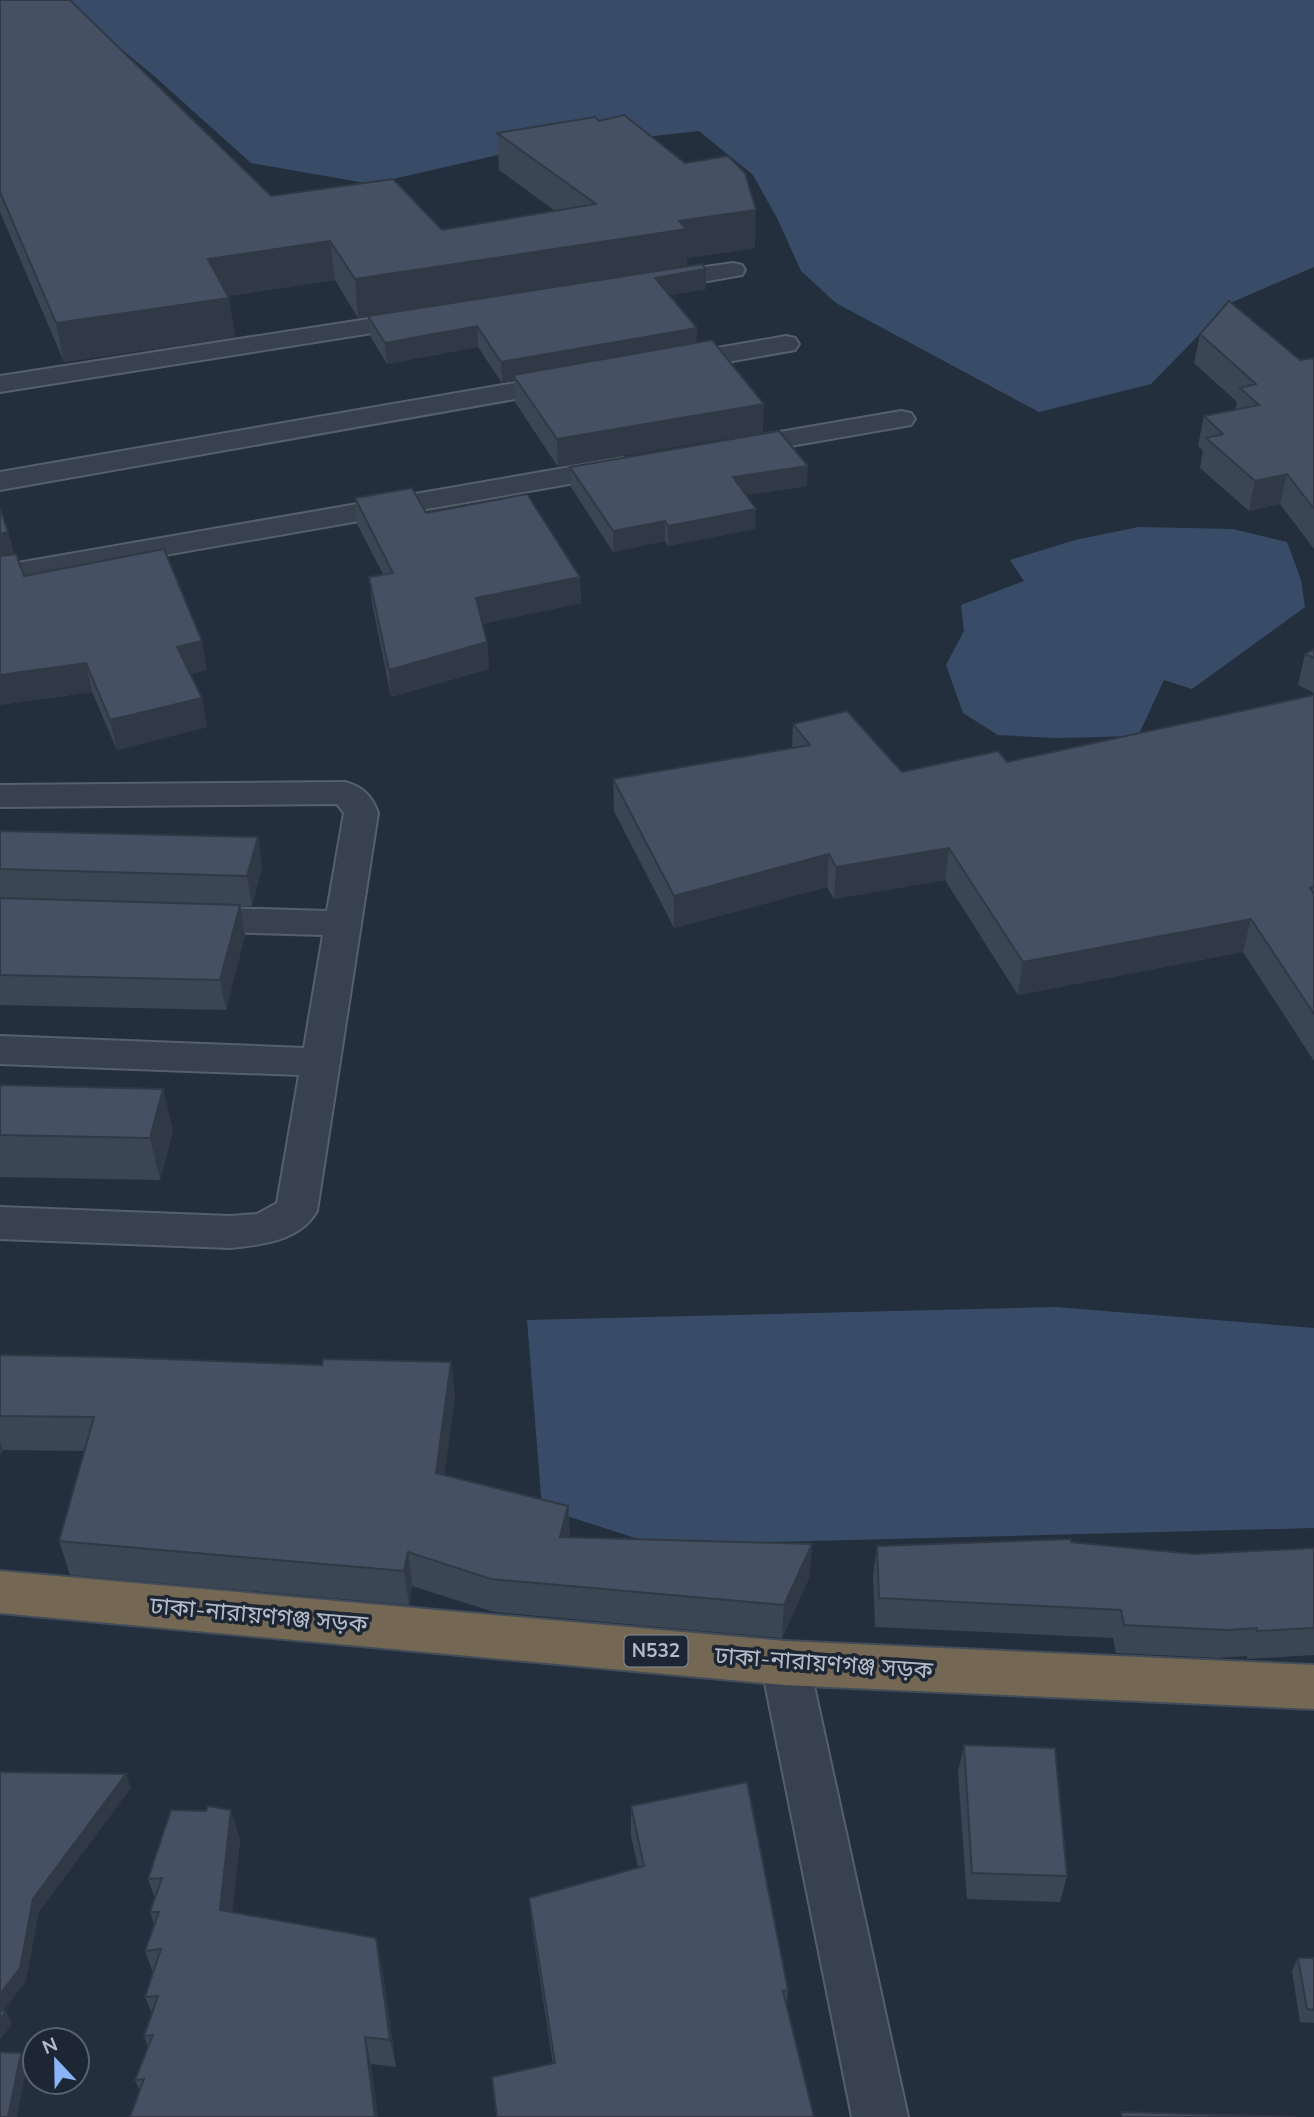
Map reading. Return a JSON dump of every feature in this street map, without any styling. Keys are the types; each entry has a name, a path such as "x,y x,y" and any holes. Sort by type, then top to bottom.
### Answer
{"highway":[{"name":"ঢাকা-নারায়ণগঞ্জ সড়ক","path":"0,1592 785,1663 1314,1687"}],"street":[{"path":"636,285 733,270"},
{"path":"0,384 442,315"},
{"path":"651,368 786,344"},
{"path":"0,481 596,377"},
{"path":"710,452 901,419"},
{"path":"0,575 655,462"},
{"path":"0,796 345,793 357,802 361,813 296,1211 265,1229 230,1232 0,1223"},
{"path":"165,918 343,924"},
{"path":"0,1050 320,1062"},
{"path":"785,1663 880,2117"}],"water":[{"path":"61,0 1314,0 1314,267 1230,303 1151,384 1039,412 836,303 801,271 778,220 753,175 699,131 516,151 371,184 251,163 153,75"},
{"path":"1139,527 1233,529 1287,542 1301,580 1305,607 1192,689 1164,680 1138,736 1055,738 998,735 963,713 946,665 964,631 961,605 1024,581 1010,560 1075,540"},
{"path":"1055,1307 1314,1328 1314,1528 657,1545 542,1508 527,1320"}],"building":[{"path":"0,0 70,0 271,196 393,179 442,230 596,204 497,133 595,117 599,121 624,115 685,163 728,156 745,173 756,210 679,221 687,229 355,279 330,241 208,259 229,298 56,323 0,192"},
{"path":"702,264 706,269 655,278 697,328 501,362 477,326 385,343 368,316"},
{"path":"1229,301 1300,360 1314,358 1314,509 1287,474 1255,481 1206,438 1223,434 1204,416 1259,405 1240,388 1256,384 1200,334"},
{"path":"712,340 764,404 557,439 513,375"},
{"path":"779,431 808,466 733,477 756,509 668,526 665,521 613,531 570,467"},
{"path":"412,488 426,513 527,494 580,577 476,598 487,642 389,670 369,577 393,573 355,498"},
{"path":"0,508 8,532 0,534"},
{"path":"164,549 202,641 177,647 202,698 110,720 86,663 0,675 0,556 16,554 24,576"},
{"path":"1314,649 1314,658 1305,654"},
{"path":"1314,695 1314,887 1310,888 1314,894 1314,1014 1251,919 1023,962 949,848 836,867 829,854 674,896 613,779 810,745 793,724 847,711 902,772 998,751 1007,762"},
{"path":"0,831 258,837 247,876 0,869"},
{"path":"0,898 240,905 220,980 0,975"},
{"path":"0,1085 163,1089 150,1138 0,1135"},
{"path":"0,1355 322,1365 323,1359 451,1362 436,1473 568,1506 560,1537 812,1544 784,1605 491,1579 408,1552 404,1571 59,1541 94,1417 0,1416"},
{"path":"1071,1539 1071,1542 1194,1554 1314,1548 1314,1628 1257,1631 1257,1628 1227,1630 1124,1625 1121,1610 879,1598 877,1546"},
{"path":"964,1745 1055,1748 1067,1876 972,1873"},
{"path":"0,1772 126,1774 33,1899 20,1968 0,1994"},
{"path":"747,1782 788,1990 783,1991 814,2117 497,2117 492,2077 555,2063 529,1898 644,1866 631,1806"},
{"path":"208,1806 231,1810 220,1910 376,1938 390,2040 365,2037 375,2117 130,2117 144,2079 135,2080 153,2035 144,2036 158,1996 145,1997 161,1949 145,1951 159,1912 150,1912 162,1878 148,1879 171,1810 206,1811"},
{"path":"1298,1958 1314,1958 1314,2010 1307,2009"},
{"path":"0,2052 21,2053 8,2117 0,2117"},
{"path":"1121,2112 1296,2117 1122,2117"}]}
